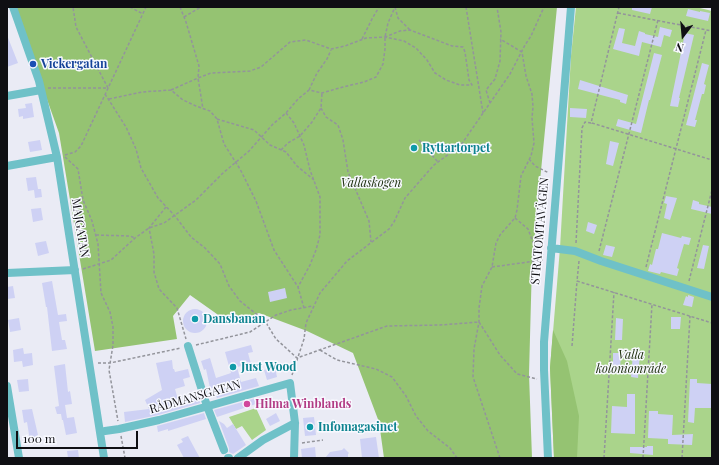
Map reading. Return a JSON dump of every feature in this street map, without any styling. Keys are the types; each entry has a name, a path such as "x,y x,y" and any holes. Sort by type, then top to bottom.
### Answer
{"street":[{"name":"MAJGATAN","path":"12,7 43,89 57,157 78,270 104,458"},
{"name":"STRATOMTAVÄGEN","path":"548,458 544,381 544,342 571,7"},
{"path":"7,96 43,89"},
{"path":"7,166 57,157"},
{"path":"551,248 578,252 712,297"},
{"path":"7,273 78,270"},
{"path":"188,346 206,406 224,450"},
{"path":"290,383 295,423 294,458"},
{"name":"RÅDMANSGATAN","path":"105,431 159,420 290,383"},
{"path":"7,386 19,458"},
{"path":"238,458 264,440 295,423"}],"path":[{"path":"73,7 76,27 108,88"},
{"path":"130,7 143,14"},
{"path":"125,458 109,370 113,345 113,327 110,312 101,293 98,244 92,221 83,200 78,169 64,156 75,152 81,146 146,7"},
{"path":"180,7 199,66 198,78 203,109"},
{"path":"184,17 201,7"},
{"path":"362,40 379,7"},
{"path":"108,100 142,92 171,90 211,73 250,71 261,67 290,42 306,40 331,49 366,38 385,37 404,41 416,48 435,72 446,80 460,85 472,85 469,80 463,47 452,46 410,30 398,18 395,7"},
{"path":"309,90 322,93 364,82 376,77 383,64 385,37 388,23 395,7"},
{"path":"466,7 483,113"},
{"path":"490,104 486,90 495,78 500,61 500,38 497,7"},
{"path":"290,383 296,358 304,339 306,323 320,293 347,261 389,229 394,222 404,198 438,162 461,145 510,74 532,36 544,7"},
{"path":"591,123 619,7"},
{"path":"618,13 712,31"},
{"path":"597,259 658,20"},
{"path":"385,37 400,31 410,30"},
{"path":"644,274 706,30"},
{"path":"500,38 522,52 526,76 532,94 534,107 532,118 534,143 529,159 521,176 515,218 500,235 496,243 492,267 482,286 474,349 473,377 500,458"},
{"path":"149,228 164,223 196,200 223,172 249,151 272,124 286,113 298,99 309,90 317,73 327,59 331,49"},
{"path":"43,89 80,87 108,88"},
{"path":"171,90 183,100 210,111 218,119 254,130 270,145 286,152 297,166 314,180"},
{"path":"322,93 321,108 326,117 338,125 343,140 348,172 369,220 371,243"},
{"path":"105,94 126,127 136,149 141,168 158,198 175,216 191,237 205,248 220,264 229,286 240,301 265,321 276,339 296,358"},
{"path":"281,150 288,143 300,136 321,108"},
{"path":"286,113 294,123 304,145 310,170 320,197 320,234 310,265 298,288"},
{"path":"218,119 224,144 256,201 274,250 298,288 304,308"},
{"path":"572,346 577,281 582,128 586,122 712,160"},
{"path":"419,140 438,162"},
{"path":"529,159 535,166 557,176"},
{"path":"687,288 712,190"},
{"path":"78,270 111,260 135,238 149,228 166,207"},
{"path":"515,218 528,229 534,245 539,253 550,260"},
{"path":"149,228 154,254 154,272 159,289 177,308 188,346"},
{"path":"96,235 130,236 135,238"},
{"path":"492,267 550,260"},
{"path":"577,281 712,323"},
{"path":"604,458 614,292"},
{"path":"643,458 652,304"},
{"path":"95,363 110,363 250,332 276,315 313,306"},
{"path":"682,458 690,316"},
{"path":"296,358 386,326 440,325 478,322"},
{"path":"478,322 500,355 517,374 544,381"},
{"path":"320,350 337,360 376,369 392,377 406,396 416,416 428,431 450,448 457,458"},
{"path":"294,444 324,440"}],"green space":[{"name":"Vallaskogen","path":"14,7 557,7 532,263 529,374 532,458 384,458 379,422 353,353 307,331 259,313 231,324 190,295 173,316 177,339 95,351 59,133"},
{"name":"Valla koloniområde","path":"576,7 696,7 712,11 712,458 554,458 550,368 560,248 571,56"},
{"path":"553,330 567,361 579,416 577,458 554,458 550,368"},
{"path":"256,408 266,430 252,440 242,426 236,429 229,417"}],"building":[{"path":"632,7 652,7 650,14 632,10"},
{"path":"688,9 710,13 708,21 686,16"},
{"path":"660,27 672,30 670,37 664,35 661,47 642,42 639,56 613,49 619,28 625,29 622,43 635,46 639,31 658,37"},
{"path":"685,33 694,35 678,107 670,106"},
{"path":"7,35 18,63 7,67"},
{"path":"654,53 662,55 641,133 616,126 618,119 636,124"},
{"path":"702,63 709,65 704,84 706,85 704,94 702,94 695,120 697,120 695,127 686,125"},
{"path":"580,80 628,95 626,104 620,102 620,100 578,89"},
{"path":"32,103 34,117 23,119 23,116 19,117 18,109 26,108 25,104"},
{"path":"570,108 587,109 586,118 570,117"},
{"path":"40,140 42,150 30,152 28,142"},
{"path":"610,141 619,143 613,166 606,164"},
{"path":"36,177 38,189 41,189 42,197 35,198 34,190 28,191 26,178"},
{"path":"666,196 677,198 670,220 664,218 667,204 664,203"},
{"path":"693,200 699,202 699,204 712,207 712,214 691,209"},
{"path":"41,208 43,220 33,222 31,209"},
{"path":"588,222 597,225 594,234 586,231"},
{"path":"662,233 681,238 682,236 691,238 689,245 684,244 677,268 679,269 677,276 661,272 660,274 648,271 650,264 652,265 656,249 658,249"},
{"path":"46,241 49,253 38,256 35,243"},
{"path":"606,245 615,247 612,257 603,255"},
{"path":"703,245 709,246 704,269 697,268"},
{"path":"52,281 58,315 66,314 67,321 59,322 62,340 65,340 67,349 52,351 47,307 42,283"},
{"path":"13,286 15,298 7,299 7,287"},
{"path":"285,288 287,298 270,302 268,292"},
{"path":"688,295 694,297 692,307 683,305 686,296 688,297"},
{"name":"Dansbanan","path":"195,309 204,312 207,321 204,330 195,333 186,330 183,321 186,312"},
{"path":"671,317 681,317 680,329 671,329"},
{"path":"19,318 21,330 10,332 8,320"},
{"path":"616,318 623,319 622,340 615,340"},
{"path":"251,345 253,352 248,353 251,364 237,367 241,382 256,378 259,386 217,398 213,388 210,388 206,369 204,370 201,361 210,358 216,378 231,373 225,352"},
{"path":"23,348 24,354 32,353 33,365 23,367 22,361 14,362 13,350"},
{"path":"613,353 621,353 620,370 613,370"},
{"path":"633,353 640,353 638,378 631,377"},
{"path":"172,360 173,369 175,372 188,369 190,377 183,379 185,386 175,389 179,403 195,397 196,399 199,398 200,403 158,415 125,422 124,412 149,409 145,400 162,390 156,363"},
{"path":"65,364 68,392 70,391 72,404 65,405 67,418 74,417 77,433 66,435 61,414 57,414 55,407 59,406 54,366"},
{"path":"275,367 277,377 267,380 264,370"},
{"path":"28,379 29,391 19,392 17,380"},
{"path":"690,379 697,379 697,383 712,384 712,408 695,408 694,423 688,422"},
{"path":"627,394 635,394 635,434 611,433 612,406 627,407"},
{"path":"260,397 262,402 217,417 214,410"},
{"path":"32,409 38,435 36,436 37,440 30,441 27,422 24,423 22,410"},
{"path":"649,411 658,411 658,414 673,415 672,435 693,434 692,445 668,444 668,439 648,438"},
{"path":"204,413 206,419 168,431 168,429 158,432 157,426"},
{"path":"276,413 280,421 270,426 266,419"},
{"name":"Infomagasinet","path":"314,417 316,435 305,436 303,418"},
{"path":"219,421 227,428 233,424 246,445 233,454 229,452 229,448"},
{"path":"188,436 200,458 184,458 177,445 183,442 181,439"},
{"path":"376,437 379,458 362,458 360,439"},
{"path":"653,446 653,455 630,453 630,447"},
{"path":"315,447 316,458 302,458 301,449"},
{"path":"344,448 349,453 348,458 325,458 330,452 342,450"},
{"path":"78,450 79,458 68,458 67,451"}],"place":[{"name":"Vickergatan","path":"33,64"},
{"name":"Ryttartorpet","path":"414,148"},
{"name":"Dansbanan","path":"195,319"},
{"name":"Just Wood","path":"233,367"},
{"name":"Hilma Winblands","path":"247,404"},
{"name":"Infomagasinet","path":"310,427"}]}
